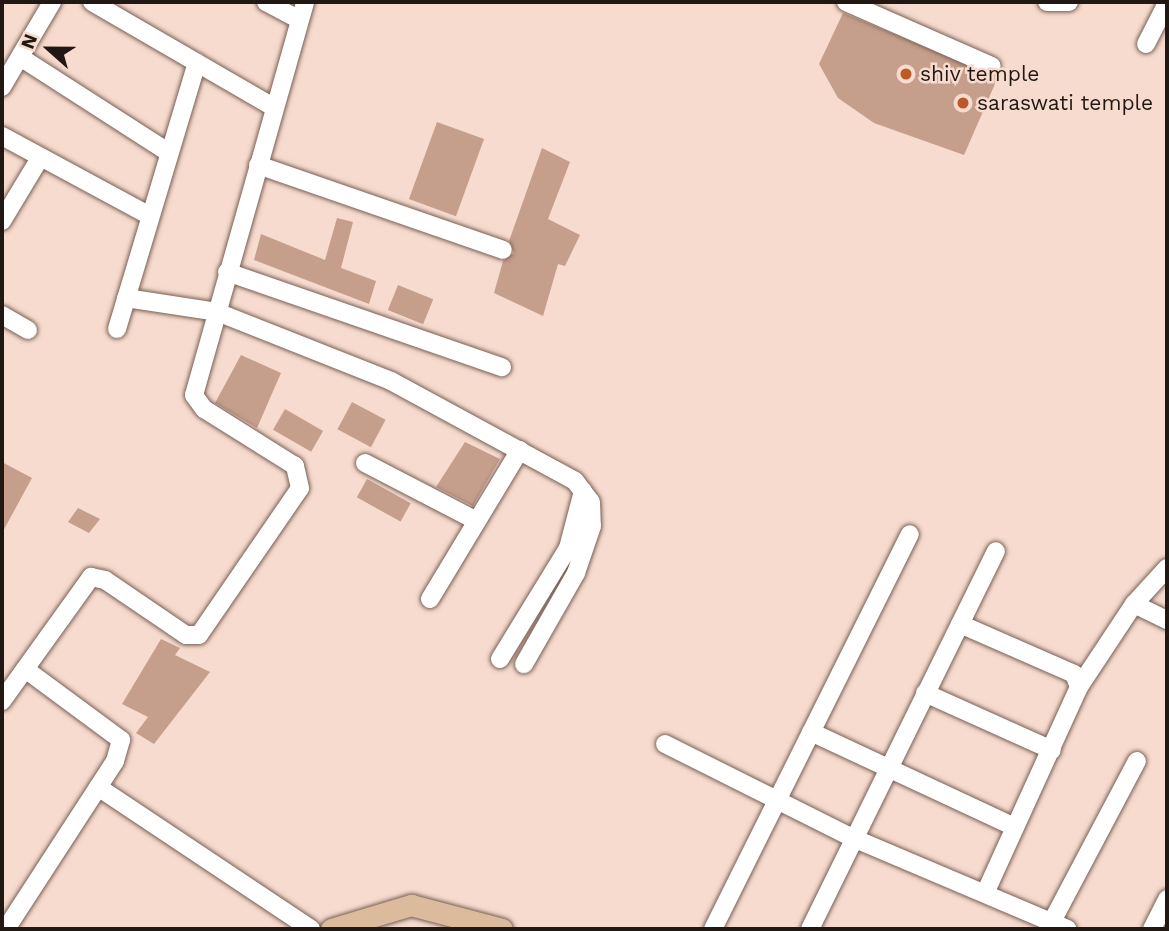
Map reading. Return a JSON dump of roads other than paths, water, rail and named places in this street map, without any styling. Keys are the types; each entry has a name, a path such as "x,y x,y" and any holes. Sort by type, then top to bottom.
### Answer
{"main road":[{"path":"331,929 411,905 502,929"}],"street":[{"path":"2,87 52,2"},
{"path":"92,2 112,7 197,63 273,107"},
{"path":"266,2 300,20"},
{"path":"3,695 91,577 105,580 186,635 199,635 297,496 301,481 295,467 204,409 194,395 273,107 305,2"},
{"path":"846,2 992,66"},
{"path":"1046,2 1069,2"},
{"path":"1146,44 1167,3"},
{"path":"20,57 168,152"},
{"path":"117,330 148,215 197,63"},
{"path":"2,136 148,215"},
{"path":"2,221 40,158"},
{"path":"258,165 503,250"},
{"path":"227,272 502,367"},
{"path":"126,298 217,312 391,382 566,474 583,491 592,526 576,573 524,664"},
{"path":"2,315 28,330"},
{"path":"430,599 520,450"},
{"path":"365,463 477,522"},
{"path":"500,659 568,548 583,491"},
{"path":"713,929 909,534"},
{"path":"831,929 812,925 996,551"},
{"path":"985,893 1079,687 1134,604 1167,568"},
{"path":"1134,604 1167,620"},
{"path":"960,624 1074,674 1079,687"},
{"path":"6,929 98,787 121,740 25,669"},
{"path":"925,693 1052,750"},
{"path":"811,732 889,771 1015,827"},
{"path":"665,744 853,838 985,893 1056,927 1137,761"},
{"path":"98,787 311,929"},
{"path":"1153,929 1167,899"}],"place":[{"name":"shiv temple","path":"906,74"},
{"name":"saraswati temple","path":"963,103"}]}
